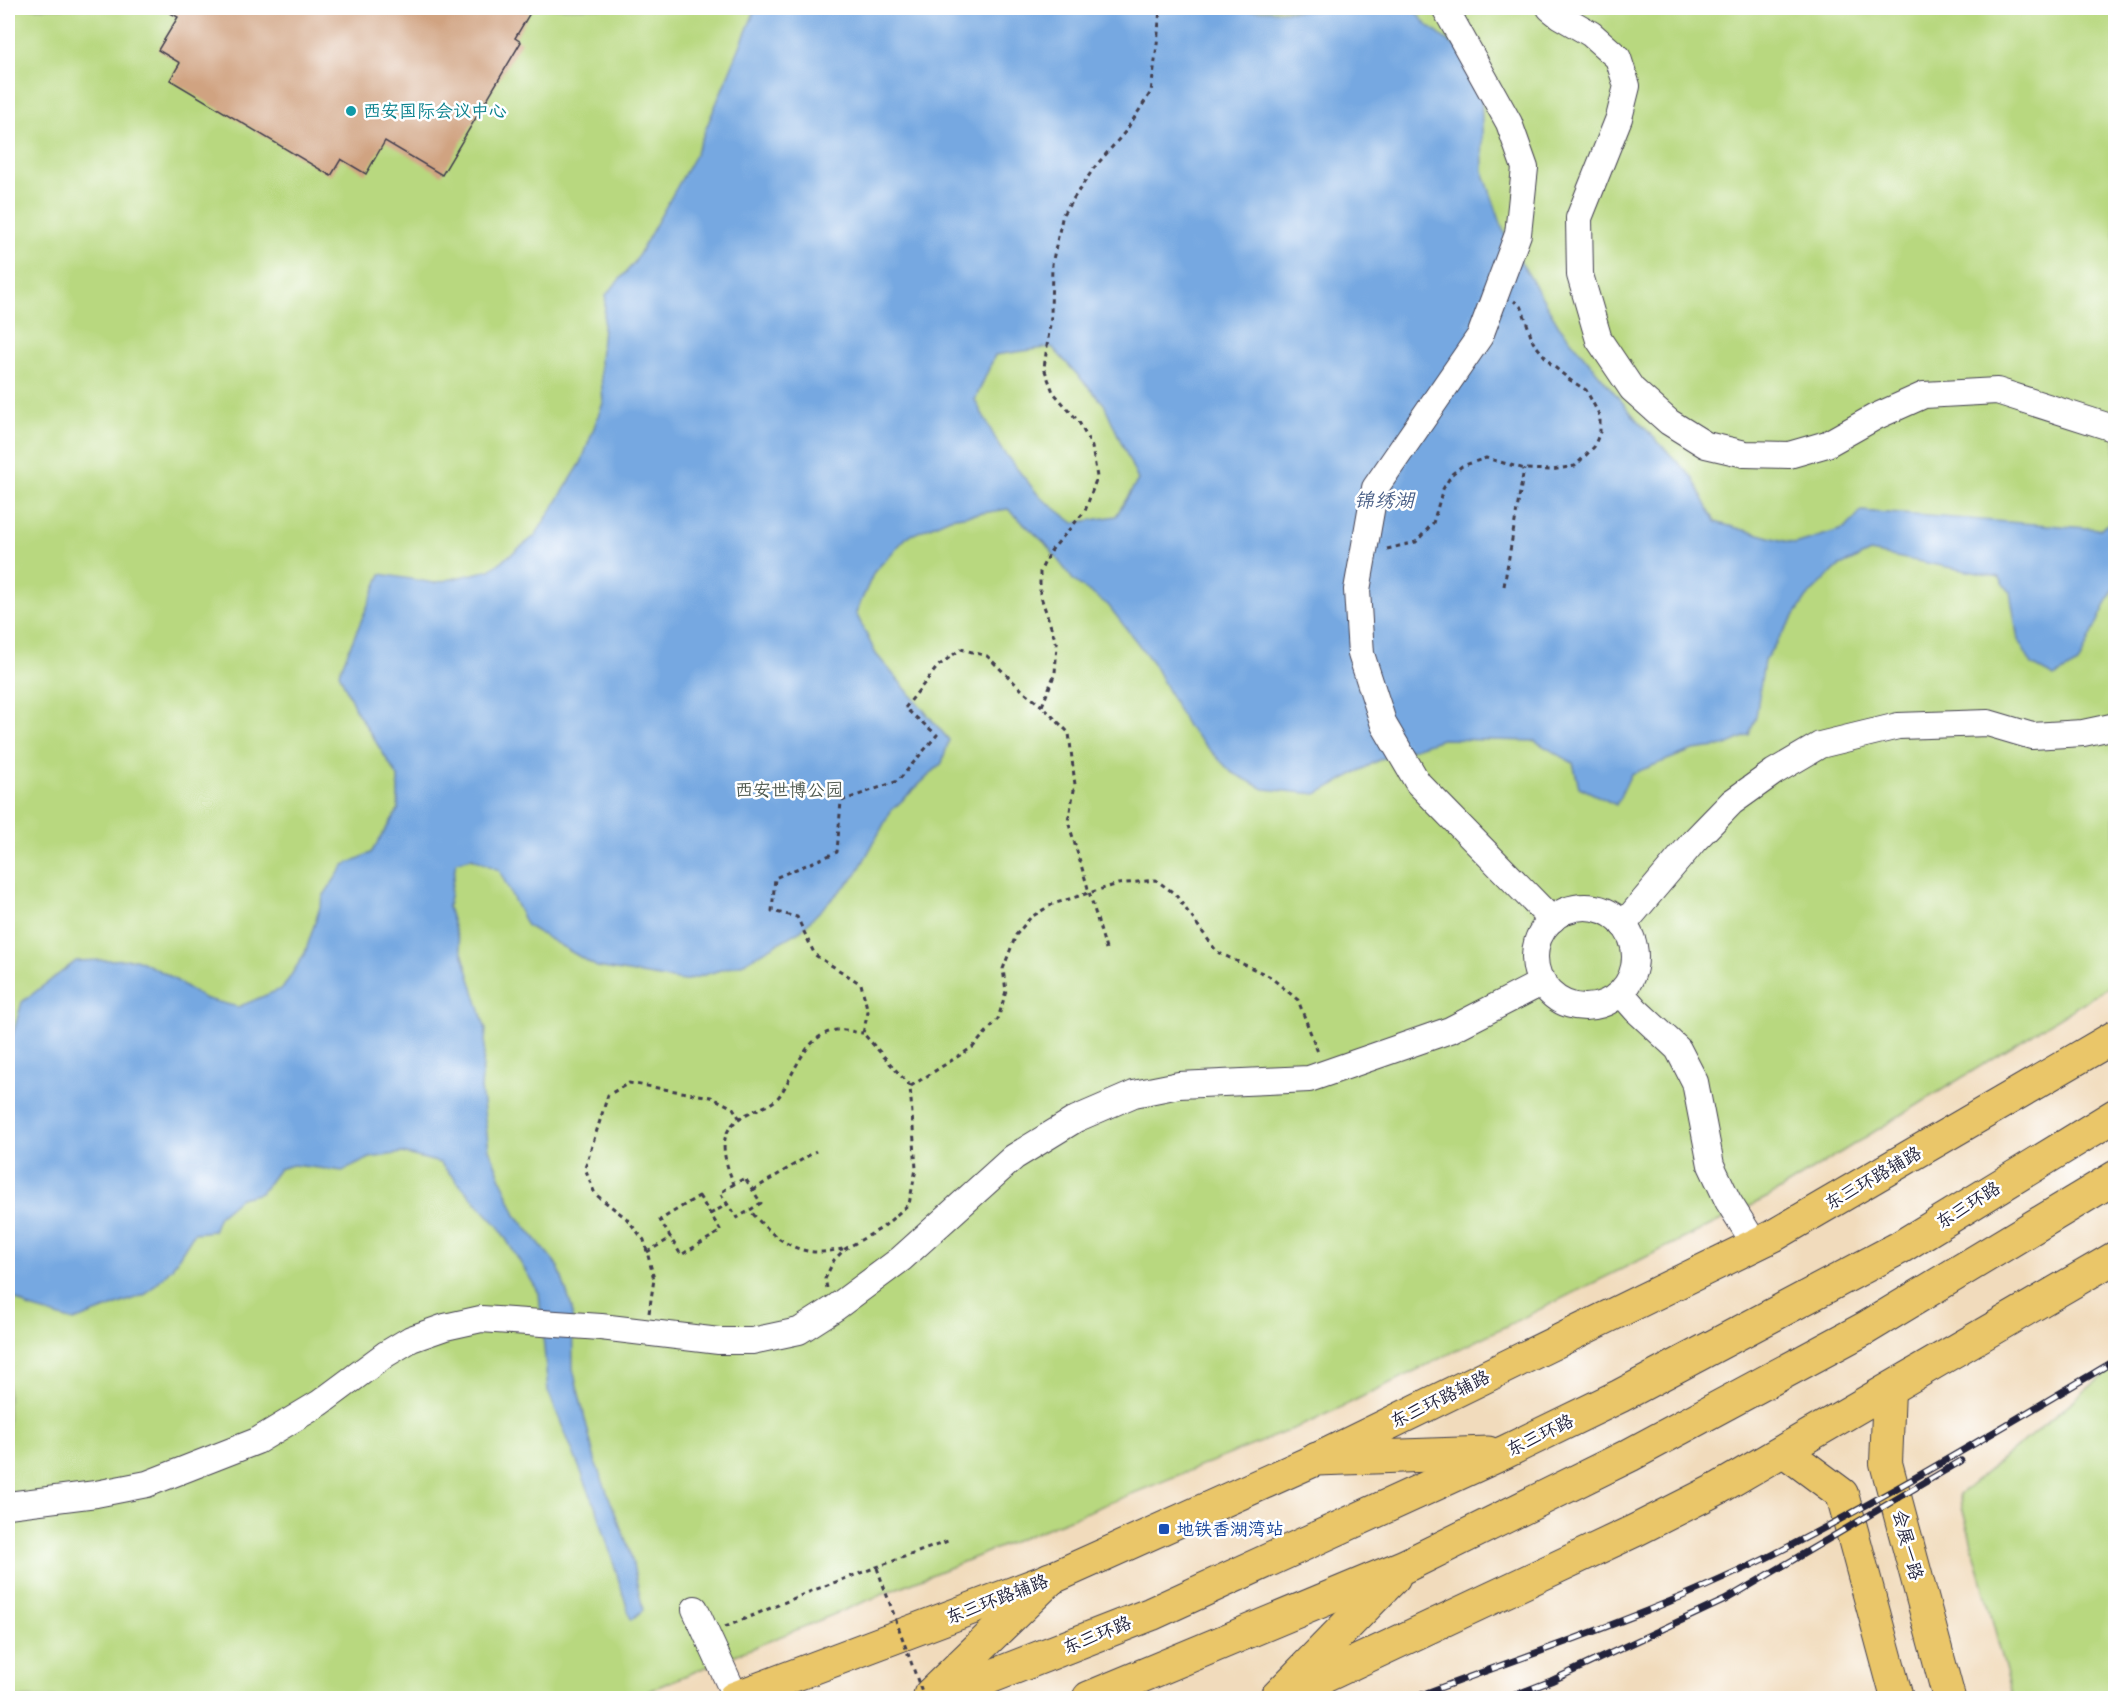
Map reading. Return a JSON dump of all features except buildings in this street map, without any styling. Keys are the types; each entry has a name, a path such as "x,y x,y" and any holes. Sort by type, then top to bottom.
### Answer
{"highway":[{"name":"东三环路","path":"936,1698 1151,1614 1505,1452 1620,1396 1899,1248 2115,1115"},
{"path":"1089,1698 1405,1566 1630,1455 1866,1328 2115,1177"},
{"path":"1317,1459 1505,1452"},
{"path":"1278,1698 1405,1566"},
{"path":"925,1698 1050,1579"}],"main road":[{"name":"东三环路辅路","path":"735,1698 1050,1579 1317,1459 1755,1244 2115,1036"},
{"path":"1278,1698 1636,1530 1719,1488 2115,1257"},
{"name":"会展一路","path":"1889,1390 1886,1463 1949,1698"},
{"path":"1784,1451 1842,1494 1897,1698"}],"lane":[{"path":"1445,8 1509,123 1525,168 1518,234 1480,336 1375,488 1357,590 1361,654 1384,725 1418,783 1552,920"},
{"path":"1550,8 1591,34 1618,58 1627,86 1619,118 1579,219 1580,275 1599,340 1632,389 1669,422 1706,445 1745,454 1789,455 1827,444 1875,417 1924,395 1997,391 2115,429"},
{"path":"1623,925 1694,841 1732,802 1774,772 1820,745 1898,726 1988,723 2031,736 2082,733 2115,726"},
{"path":"1587,907 1603,910 1623,925 1629,932 1635,947 1635,963 1630,979 1621,993 1608,1002 1592,1007 1575,1007 1560,1001 1547,990 1539,976 1535,960 1537,943 1544,928 1552,920 1570,909 1587,907"},
{"path":"8,1505 96,1494 147,1484 257,1441 320,1403 386,1354 411,1339 445,1327 480,1319 601,1327 719,1341 752,1341 799,1331 836,1308 901,1259 1014,1157 1076,1119 1134,1094 1179,1085 1309,1079 1450,1030 1543,982"},
{"path":"1621,993 1636,1011 1678,1049 1695,1082 1711,1165 1728,1201 1755,1244"},
{"path":"695,1609 735,1698"}],"path":[{"path":"1042,706 1055,673 1057,645 1040,594 1040,572 1049,553 1085,511 1097,477 1092,447 1079,422 1053,392 1044,368 1051,317 1052,264 1064,214 1094,168 1125,132 1151,92 1158,45 1160,8"},
{"path":"1364,548 1391,549 1416,542 1432,524 1443,489 1452,474 1462,466 1486,458 1525,469 1552,470 1575,466 1594,447 1600,432 1600,416 1586,390 1551,364 1533,342 1522,308 1508,296 1497,291"},
{"path":"1504,586 1525,469"},
{"path":"863,1033 868,1012 861,984 815,956 797,917 772,911 776,878 837,852 841,801 898,781 938,735 905,708 938,666 961,649 987,656 1069,733 1075,785 1068,821 1106,949"},
{"path":"910,1086 973,1047 998,1019 1006,991 1003,969 1016,935 1031,917 1053,904 1118,884 1156,880 1175,894 1217,952 1269,976 1298,1000 1326,1073"},
{"path":"734,1184 724,1159 725,1142 731,1125 748,1113 770,1106 780,1095 795,1064 808,1047 822,1036 837,1029 863,1033 910,1086 916,1168 909,1204 882,1228 845,1249 834,1260 825,1279 836,1308"},
{"path":"646,1332 654,1279 644,1240 626,1218 595,1194 585,1168 608,1095 629,1083 711,1097 733,1108 740,1119"},
{"path":"753,1190 816,1151"},
{"path":"745,1178 753,1190 761,1203 737,1218 720,1193 745,1178"},
{"path":"699,1196 721,1231 681,1255 671,1238 660,1220 699,1196"},
{"path":"710,1214 728,1204"},
{"path":"750,1210 760,1222 793,1248 818,1252 845,1249"},
{"path":"647,1252 671,1238"},
{"path":"707,1634 814,1590 948,1542"},
{"path":"877,1568 925,1698"}],"green space":[{"name":"西安世博公园","path":"8,8 2115,8 2115,983 1770,1196 1315,1420 631,1698 8,1698"},
{"path":"2115,1366 2115,1698 2013,1698 1959,1495"}],"water":[{"name":"锦绣湖","path":"756,8 1127,8 1135,10 1320,11 1324,8 1412,8 1426,24 1467,56 1481,83 1483,171 1505,235 1559,326 1637,420 1693,478 1715,522 1795,544 1846,528 1861,511 2100,529 2115,520 2115,585 2078,664 2054,677 2032,665 2018,640 2010,592 1999,577 1870,552 1838,567 1807,597 1764,661 1756,717 1749,735 1724,746 1693,750 1631,774 1616,805 1579,787 1573,763 1535,741 1442,739 1381,759 1317,794 1264,789 1231,772 1187,726 1153,663 1108,605 1074,581 1045,543 1008,509 950,518 907,537 874,572 856,613 876,654 949,740 942,763 891,811 856,875 801,930 744,963 684,981 597,967 527,926 499,870 472,858 456,862 448,907 486,1030 481,1088 489,1149 516,1215 558,1266 572,1308 573,1369 596,1464 630,1551 643,1610 631,1620 598,1513 548,1391 539,1293 498,1226 440,1163 402,1153 370,1158 343,1171 293,1165 279,1169 261,1193 240,1198 219,1216 213,1231 194,1233 172,1268 146,1294 74,1321 30,1308 8,1294 8,1051 22,1002 76,961 136,959 168,975 203,998 238,1007 283,988 305,953 324,895 344,865 371,853 398,810 398,777 355,709 339,673 381,574 434,583 490,570 535,536 581,463 603,403 600,360 606,295 634,263 695,155","holes":["1052,347 1104,404 1138,480 1116,516 1074,523 1040,497 1001,449 975,400 995,355"]}],"railway":[{"path":"1413,1698 1601,1629 1739,1571 1910,1481 2116,1360"},
{"path":"1507,1698 1551,1681 1725,1600 1961,1461"}],"place":[{"name":"西安国际会议中心","path":"351,111"},
{"name":"地铁香湖湾站","path":"1164,1529"}]}
